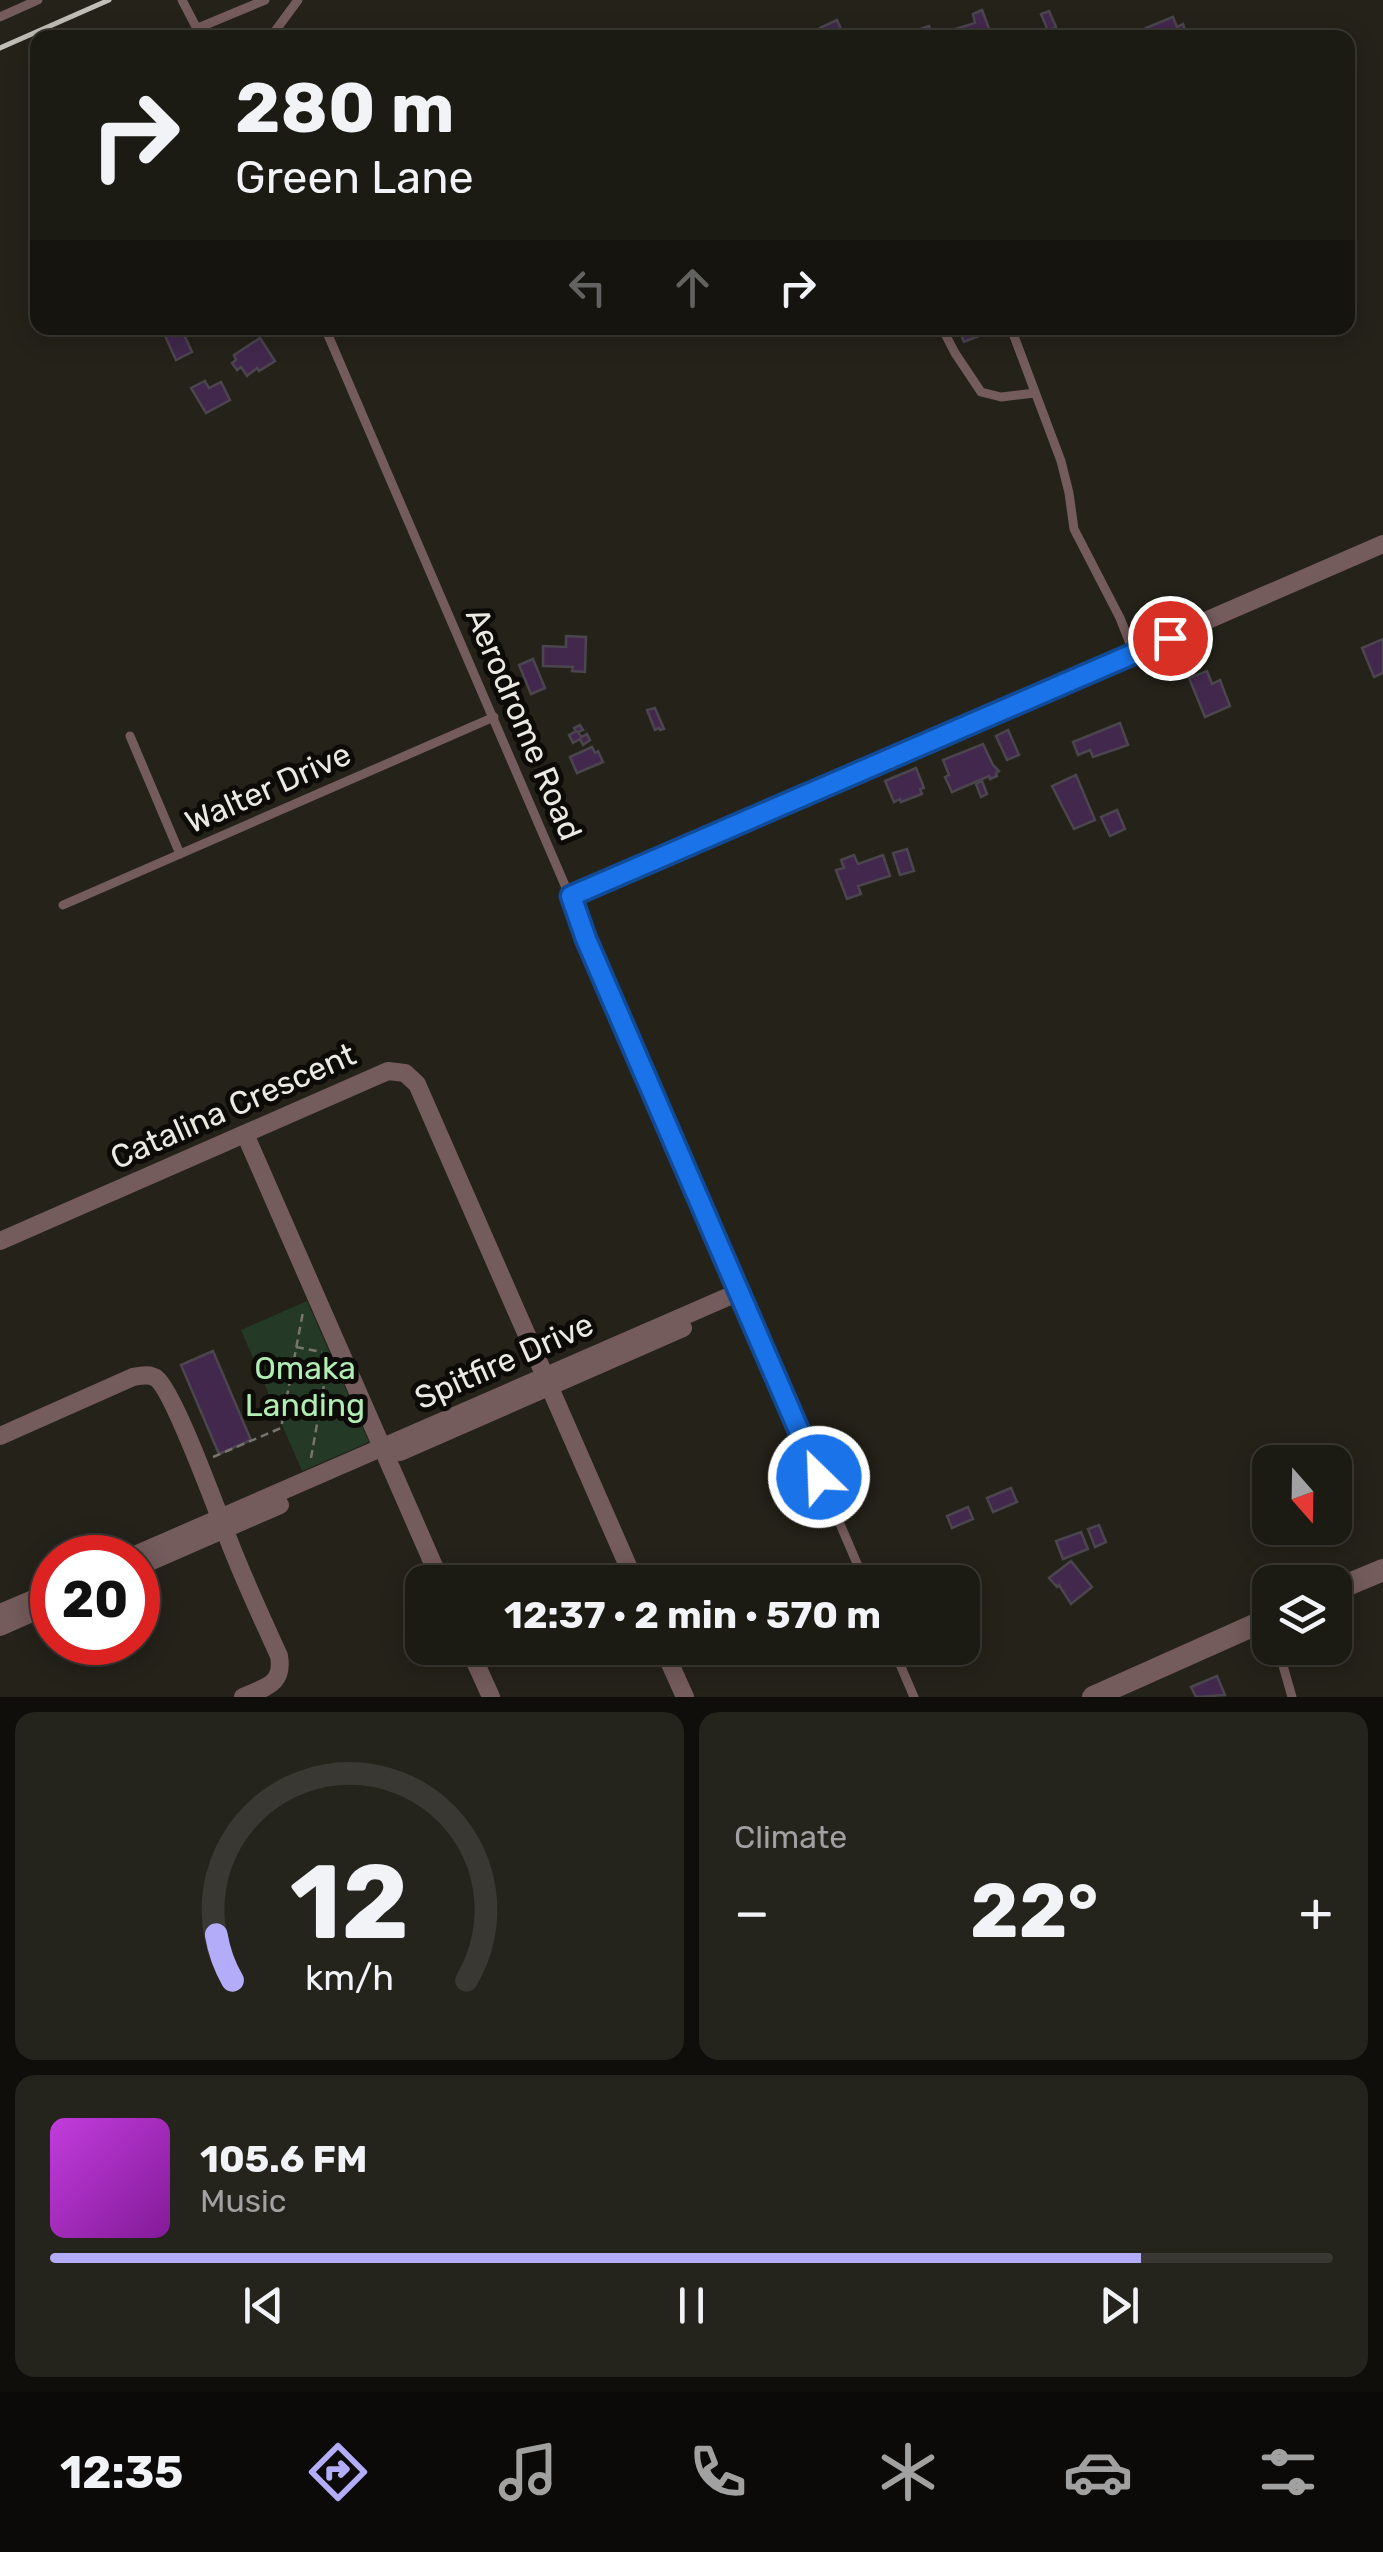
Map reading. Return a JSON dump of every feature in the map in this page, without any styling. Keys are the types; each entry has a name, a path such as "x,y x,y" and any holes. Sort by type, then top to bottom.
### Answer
{"street":[{"path":"571,896 1383,544"},
{"name":"Catalina Crescent","path":"0,1241 388,1071 406,1072 417,1084 547,1381"},
{"path":"245,1134 433,1565"},
{"name":"Spitfire Drive","path":"160,1546 222,1523 741,1297"},
{"path":"0,1436 133,1377 153,1376 166,1393 279,1656 277,1679 243,1697"},
{"path":"547,1381 628,1565"},
{"name":"Spitfire Drive","path":"160,1555 222,1523"},
{"path":"1352,1583 1383,1570"},
{"path":"0,1614 30,1600"},
{"path":"0,1627 30,1614"},
{"path":"1093,1697 1252,1627"},
{"path":"477,1665 491,1697"},
{"path":"671,1665 685,1697"}],"lane":[{"path":"0,16 38,0"},
{"path":"182,0 200,30"},
{"path":"198,28 265,0"},
{"path":"276,30 298,0"},
{"name":"Aerodrome Road","path":"328,335 858,1565"},
{"path":"946,335 982,392 1001,397 1035,393"},
{"path":"1014,335 1060,461 1074,529 1134,654"},
{"name":"Walter Drive","path":"63,905 494,718"},
{"path":"130,736 180,854"},
{"path":"900,1665 914,1697"},
{"path":"1283,1665 1292,1697"}],"path":[{"path":"205,1460 281,1428 305,1301"},
{"path":"296,1347 329,1355 309,1465"}],"green space":[{"name":"Omaka Landing","path":"307,1301 369,1442 302,1471 241,1330"}],"building":[{"path":"982,10 990,30 955,30 975,23 973,14"},
{"path":"1049,11 1056,27 1048,30 1041,14"},
{"path":"1173,17 1177,27 1183,24 1185,30 1147,30"},
{"path":"837,20 841,30 821,30"},
{"path":"184,335 192,352 176,360 165,336"},
{"path":"961,335 982,335 964,342"},
{"path":"260,338 275,361 247,376 232,363 236,360 234,355"},
{"path":"205,381 209,388 221,382 230,400 206,413 191,388"},
{"path":"566,636 586,637 585,672 572,671 573,667 543,666 543,646 566,647"},
{"path":"1383,639 1383,673 1374,677 1362,648"},
{"path":"533,659 545,688 531,694 519,665"},
{"path":"1207,671 1212,684 1220,680 1230,706 1205,717 1189,678"},
{"path":"655,708 664,729 655,730 647,710"},
{"path":"1120,723 1128,745 1093,757 1090,750 1078,755 1073,742"},
{"path":"580,725 581,737 587,734 590,740 583,745 580,739 573,743 569,735"},
{"path":"1008,730 1019,755 1007,760 996,736"},
{"path":"983,744 999,771 997,776 952,792 943,760"},
{"path":"592,747 603,762 577,773 570,757"},
{"path":"916,768 924,788 920,789 922,794 894,802 885,781"},
{"path":"1076,775 1095,820 1074,829 1052,786"},
{"path":"982,781 987,794 981,797 976,784"},
{"path":"1117,810 1125,829 1110,836 1101,817"},
{"path":"907,849 914,871 900,875 893,853"},
{"path":"854,855 858,864 883,855 890,876 858,886 861,894 847,899 836,870 844,868 841,860"},
{"path":"213,1351 251,1440 219,1454 181,1365"},
{"path":"1011,1488 1017,1502 993,1512 987,1498"},
{"path":"968,1507 973,1519 952,1528 947,1516"},
{"path":"1099,1525 1106,1542 1095,1547 1088,1529"},
{"path":"1081,1532 1088,1549 1063,1559 1056,1541"},
{"path":"1071,1561 1092,1587 1071,1604 1059,1585 1049,1578"},
{"path":"1217,1676 1225,1695 1196,1697 1191,1687"}],"railway":[{"path":"41,30 109,0"},
{"path":"0,48 30,35"}],"route":[{"path":"819,1477 586,939 571,896 1170,638"}]}
